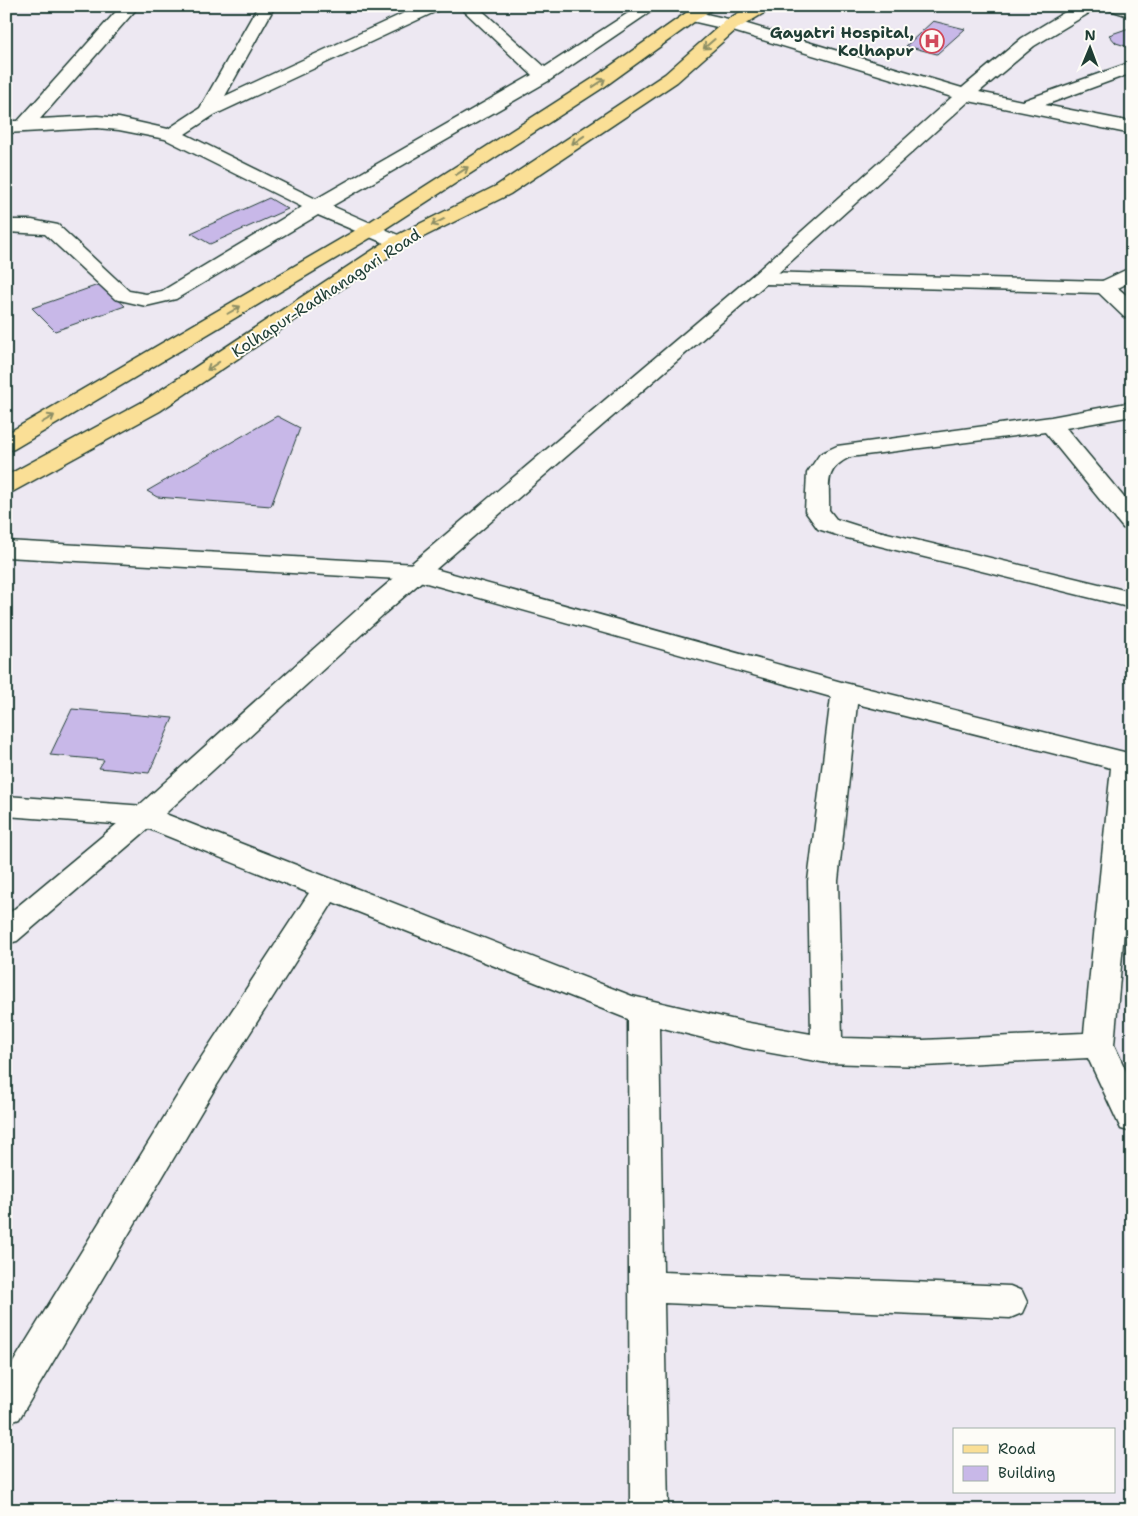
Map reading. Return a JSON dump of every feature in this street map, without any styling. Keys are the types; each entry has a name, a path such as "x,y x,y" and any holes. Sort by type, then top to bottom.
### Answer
{"main road":[{"name":"Kolhapur-Radhanagari Road","path":"6,486 152,406 398,242 503,190 670,78 731,25 763,6"},
{"path":"6,444 370,230 598,83 700,11"}],"street":[{"path":"15,126 131,6"},
{"path":"207,111 267,6"},
{"path":"171,134 207,111 433,6"},
{"path":"467,6 544,76"},
{"path":"6,226 32,226 51,229 122,295 136,300 152,300 169,295 544,76 651,6"},
{"path":"6,933 145,816 417,572 761,278 965,95 1028,42 1088,6"},
{"path":"1116,6 1132,12"},
{"path":"700,11 731,25 965,95 1132,128"},
{"path":"1025,106 1132,66"},
{"path":"15,126 97,122 119,124 171,134 317,207 398,242"},
{"path":"1105,287 1132,273"},
{"path":"761,278 1105,287 1132,290"},
{"path":"1105,287 1132,312"},
{"path":"1132,409 1051,424 845,451 828,459 819,474 817,510 827,524 852,532 1132,600"},
{"path":"1051,424 1132,523"},
{"path":"6,549 417,572 845,692 1128,763 1098,1045 1132,1119"},
{"path":"827,1050 823,881 845,692"},
{"path":"6,806 145,816 628,1008 744,1035 827,1050 923,1053 1098,1045"},
{"path":"6,1407 206,1076 326,888"},
{"path":"643,1011 649,1510"},
{"path":"646,1287 1010,1302"}],"building":[{"path":"933,21 965,29 937,54 906,46"},
{"path":"1132,27 1132,48 1116,43 1109,35"},
{"path":"269,198 288,209 210,244 191,233"},
{"path":"101,284 125,306 55,331 32,308"},
{"path":"277,416 300,428 271,506 157,497 147,491"},
{"path":"72,709 173,718 149,773 99,768 104,760 50,755"}],"place":[{"name":"Gayatri Hospital, Kolhapur","path":"932,41"}]}
